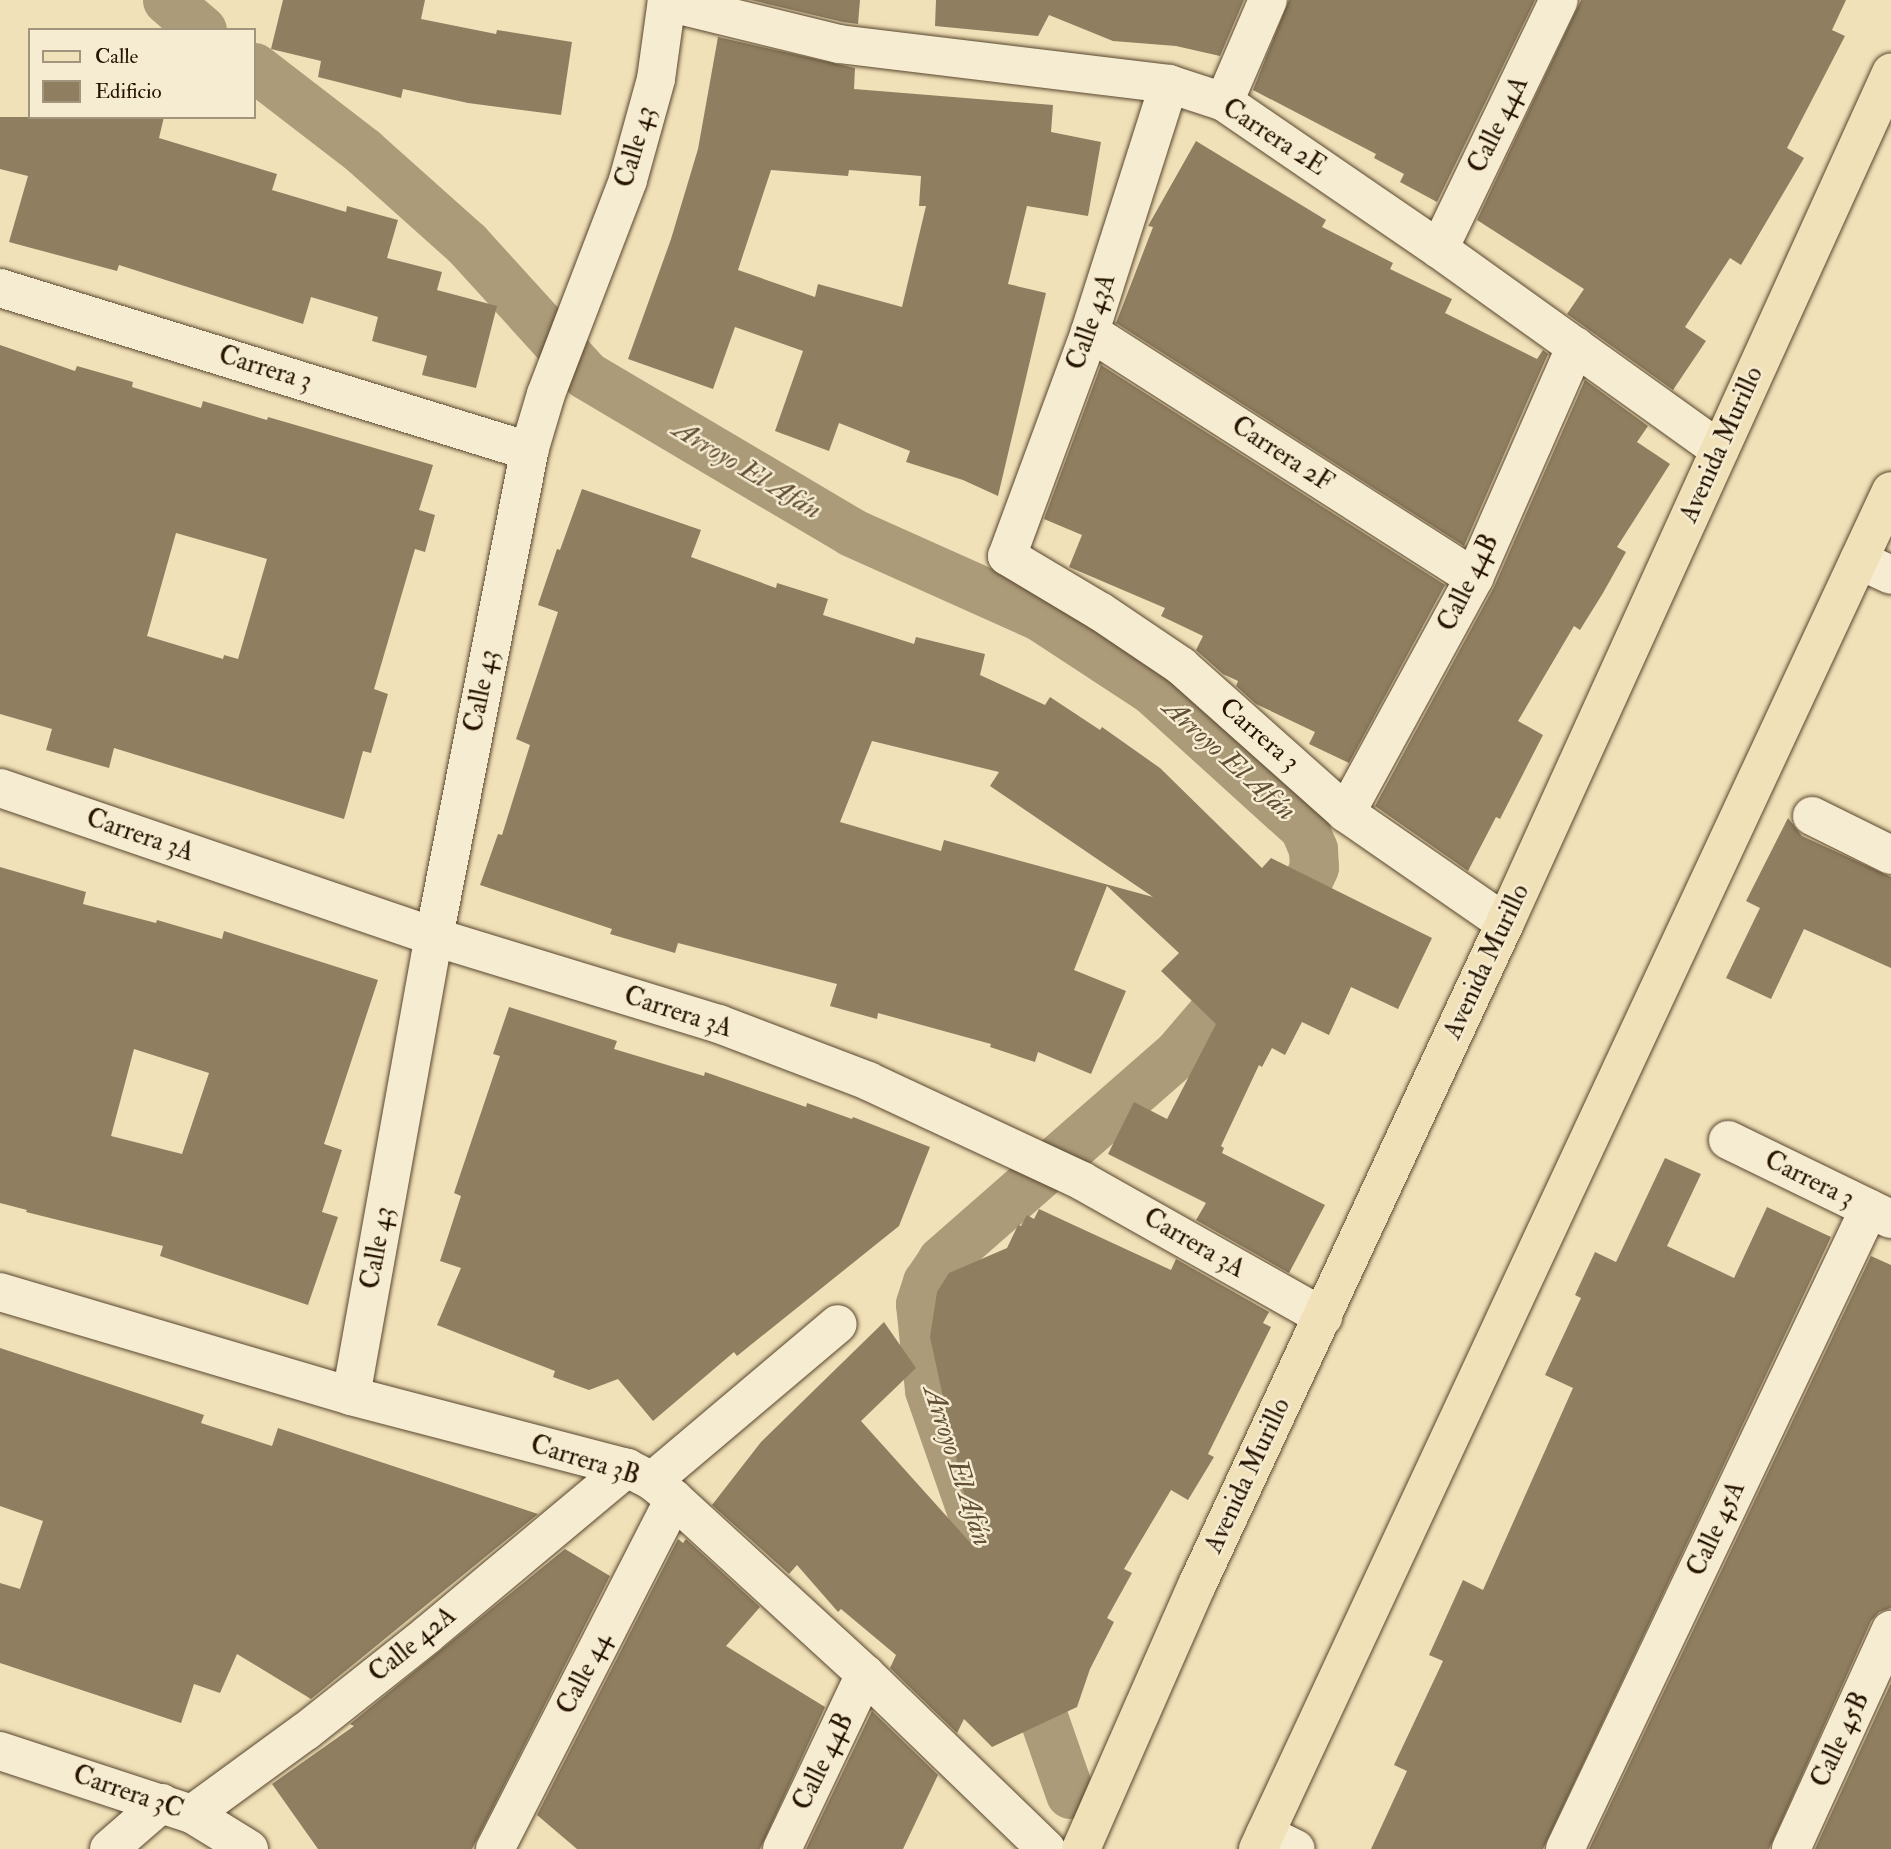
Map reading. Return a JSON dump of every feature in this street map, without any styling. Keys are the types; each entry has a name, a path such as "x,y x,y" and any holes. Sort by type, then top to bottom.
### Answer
{"main road":[{"name":"Avenida Murillo","path":"1081,1849 1197,1585 1505,923 1891,73"},
{"path":"1273,1844 1875,567 1891,491"}],"street":[{"path":"1224,102 1268,0"},
{"name":"Calle 44A","path":"1439,249 1559,0"},
{"name":"Carrera 2E","path":"667,1 839,44 1169,84 1224,102 1439,249 1720,450"},
{"name":"Calle 43","path":"351,1396 434,937 529,451 546,394 628,180 656,79 667,1"},
{"name":"Calle 43A","path":"1007,556 1090,331 1169,84"},
{"name":"Carrera 3","path":"0,288 529,451"},
{"name":"Carrera 2F","path":"1090,331 1474,579"},
{"name":"Calle 44B","path":"1346,813 1474,579 1576,346"},
{"name":"Carrera 3","path":"1007,556 1101,612 1181,666 1346,813 1505,923"},
{"name":"Carrera 3A","path":"0,789 434,937 719,1024 868,1081 1082,1181 1323,1317"},
{"path":"1812,816 1891,855"},
{"name":"Carrera 3","path":"1728,1140 1880,1214"},
{"name":"Calle 45A","path":"1565,1849 1880,1214"},
{"name":"Carrera 3B","path":"0,1292 651,1483 865,1674 1046,1849"},
{"name":"Calle 44","path":"495,1849 651,1483 838,1324"},
{"name":"Calle 42A","path":"109,1849 306,1731 427,1635 651,1483"},
{"name":"Calle 45B","path":"1791,1849 1891,1630"},
{"name":"Calle 44B","path":"782,1849 865,1674"},
{"name":"Carrera 3C","path":"0,1751 177,1809 249,1849"}],"building":[{"path":"283,0 425,0 421,19 496,34 497,30 572,42 561,115 468,103 403,89 401,98 318,77 321,61 271,49"},
{"path":"751,0 860,0 858,24 843,22"},
{"path":"936,0 1244,0 1220,56 1176,46 1113,41 1049,15 1038,36 935,26"},
{"path":"1289,0 1535,0 1437,202 1400,182 1404,174 1374,158 1376,154 1253,90"},
{"path":"1581,0 1846,0 1832,30 1845,36 1787,148 1804,158 1741,265 1730,258 1685,327 1706,341 1673,390 1567,314 1584,289 1477,220"},
{"path":"718,37 855,68 854,89 1053,105 1051,132 1101,142 1088,216 1027,206 1008,284 1046,293 998,496 963,480 906,462 910,451 839,423 829,451 775,431 803,351 735,327 713,389 628,359 671,239 698,149","holes":["771,170 848,176 849,170 921,176 919,206 926,206 902,307 818,284 815,297 738,270"]},
{"path":"0,117 164,119 159,138 277,174 272,190 346,212 347,206 398,220 387,258 442,272 437,290 497,306 476,388 422,375 427,356 372,341 378,317 311,297 303,324 119,265 117,271 9,242 28,176 0,169"},
{"path":"1196,141 1326,220 1322,227 1393,263 1390,269 1452,299 1445,313 1537,359 1543,350 1548,354 1464,546 1116,323 1153,227 1148,226"},
{"path":"0,345 75,371 77,366 133,382 132,387 201,408 203,401 433,465 419,510 435,515 425,552 415,549 374,689 388,694 371,753 363,751 344,819 114,748 109,768 46,750 52,729 0,714","holes":["176,533 267,559 238,659 224,655 223,659 147,636"]},
{"path":"1101,365 1445,585 1349,763 1309,744 1315,732 1256,704 1236,686 1238,681 1223,674 1196,650 1203,636 1161,616 1165,608 1069,567 1082,535 1044,519"},
{"path":"1585,380 1648,426 1637,442 1670,464 1617,547 1626,552 1603,593 1580,630 1574,626 1518,721 1543,735 1500,819 1496,817 1468,871 1375,806 1494,587"},
{"path":"582,489 701,530 691,557 776,588 777,583 828,599 823,615 914,644 916,637 985,654 980,675 1045,705 1050,697 1100,730 1102,727 1160,768 1262,868 1271,858 1432,938 1398,1009 1351,987 1329,1035 1302,1022 1285,1055 1272,1048 1262,1067 1259,1065 1221,1146 1224,1148 1222,1153 1325,1205 1289,1273 1196,1220 1206,1203 1108,1154 1134,1102 1167,1119 1216,1024 1161,971 1179,953 1107,886 1074,970 1126,991 1091,1074 1038,1052 1035,1062 990,1047 991,1044 878,1013 877,1019 830,1006 837,984 678,943 675,953 610,934 612,929 480,885 498,834 502,835 530,745 516,739 558,612 538,605 557,549 560,550","holes":["872,741 999,772 990,786 1153,897 944,840 941,851 840,822"]},
{"path":"1788,818 1802,836 1891,877 1891,968 1804,929 1771,999 1726,978 1760,908 1746,901"},
{"path":"0,867 86,892 83,904 156,923 157,920 222,939 224,931 378,980 324,1144 342,1150 322,1212 338,1217 308,1305 160,1256 163,1246 0,1203","holes":["134,1049 209,1073 182,1154 111,1136"]},
{"path":"509,1007 617,1041 614,1049 704,1076 705,1072 806,1107 807,1103 852,1119 853,1117 930,1147 899,1226 737,1356 734,1352 653,1421 618,1379 589,1390 553,1377 555,1371 437,1325 461,1268 440,1261 461,1196 454,1193 500,1056 493,1054"},
{"path":"1665,1158 1701,1174 1667,1246 1734,1278 1767,1207 1831,1237 1543,1849 1371,1849 1407,1771 1394,1765 1443,1661 1429,1655 1463,1580 1483,1590 1573,1388 1545,1375 1581,1298 1575,1295 1595,1252 1616,1262"},
{"path":"1039,1209 1171,1270 1176,1259 1269,1312 1263,1323 1271,1327 1208,1454 1214,1457 1188,1500 1171,1490 1124,1569 1132,1573 1107,1618 1114,1622 1090,1669 1077,1707 992,1747 964,1719 957,1733 890,1668 896,1655 841,1609 838,1612 797,1565 789,1574 712,1505 761,1442 884,1322 916,1368 861,1421 976,1549 930,1337 937,1292 949,1273 1007,1248 1018,1225 1021,1226 1027,1215 1034,1219"},
{"path":"1871,1256 1891,1265 1891,1608 1879,1612 1871,1621 1769,1849 1589,1849"},
{"path":"0,1348 204,1415 201,1423 272,1446 278,1428 538,1514 311,1699 237,1654 220,1693 194,1684 181,1723 0,1663 0,1583 20,1589 43,1521 0,1506"},
{"path":"678,1539 683,1543 686,1539 760,1607 726,1646 825,1707 760,1849 577,1849 537,1815"},
{"path":"565,1549 610,1576 472,1849 318,1849 272,1784 354,1726 350,1724"},
{"path":"1891,1683 1891,1849 1815,1849"},
{"path":"872,1711 938,1775 903,1849 806,1849"}],"waterway":[{"name":"Arroyo El Afán","path":"167,0 200,28"},
{"name":"Arroyo El Afán","path":"256,69 363,151 467,244 586,375 851,532 1039,616 1152,690 1304,828 1313,849 1314,867 1292,916 1269,947 1177,1054 942,1260 927,1282 920,1304 929,1390 984,1548"},
{"name":"Arroyo El Afán","path":"1023,1659 1070,1794"}]}
